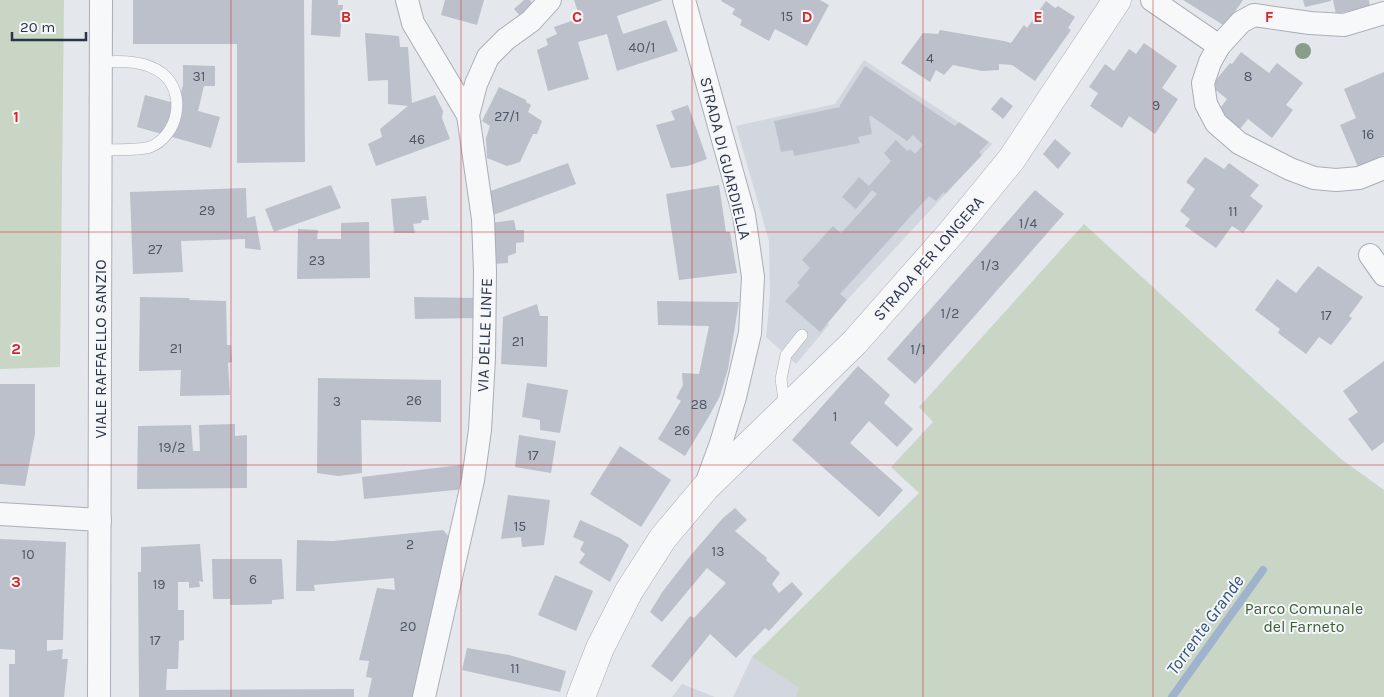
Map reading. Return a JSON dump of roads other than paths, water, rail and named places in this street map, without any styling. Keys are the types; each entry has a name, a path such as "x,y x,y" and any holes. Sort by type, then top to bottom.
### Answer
{"street":[{"name":"VIALE RAFFAELLO SANZIO","path":"99,697 101,0"},
{"path":"407,0 413,23 468,116"},
{"name":"VIA DELLE LINFE","path":"424,697 474,480 480,430 484,358 485,270 483,219 468,116 476,84 488,57 506,39 531,21 550,0"},
{"name":"STRADA DI GUARDIELLA","path":"582,697 600,648 629,591 663,538 704,488 727,425 750,334 753,277 744,215 684,0"},
{"path":"1152,0 1219,46"},
{"name":"STRADA PER LONGERA","path":"704,488 854,342 951,233 1010,160 1115,1"},
{"path":"1384,13 1344,25 1310,23 1254,15 1241,22 1219,46 1210,62 1203,82 1206,104 1216,123 1239,143 1290,169 1314,178 1336,180 1358,178 1384,168"},
{"path":"1370,256 1384,275"},
{"path":"0,514 100,520"}],"lane":[{"path":"100,62 129,61 147,66 163,74 175,89 177,110 173,126 160,142 148,148 100,150"},
{"path":"786,409 781,379 786,355 802,335"}],"waterway":[{"name":"Torrente Grande","path":"1172,697 1263,570"}],"park label":[{"name":"Parco Comunale del Farneto","path":"1304,617"}]}
